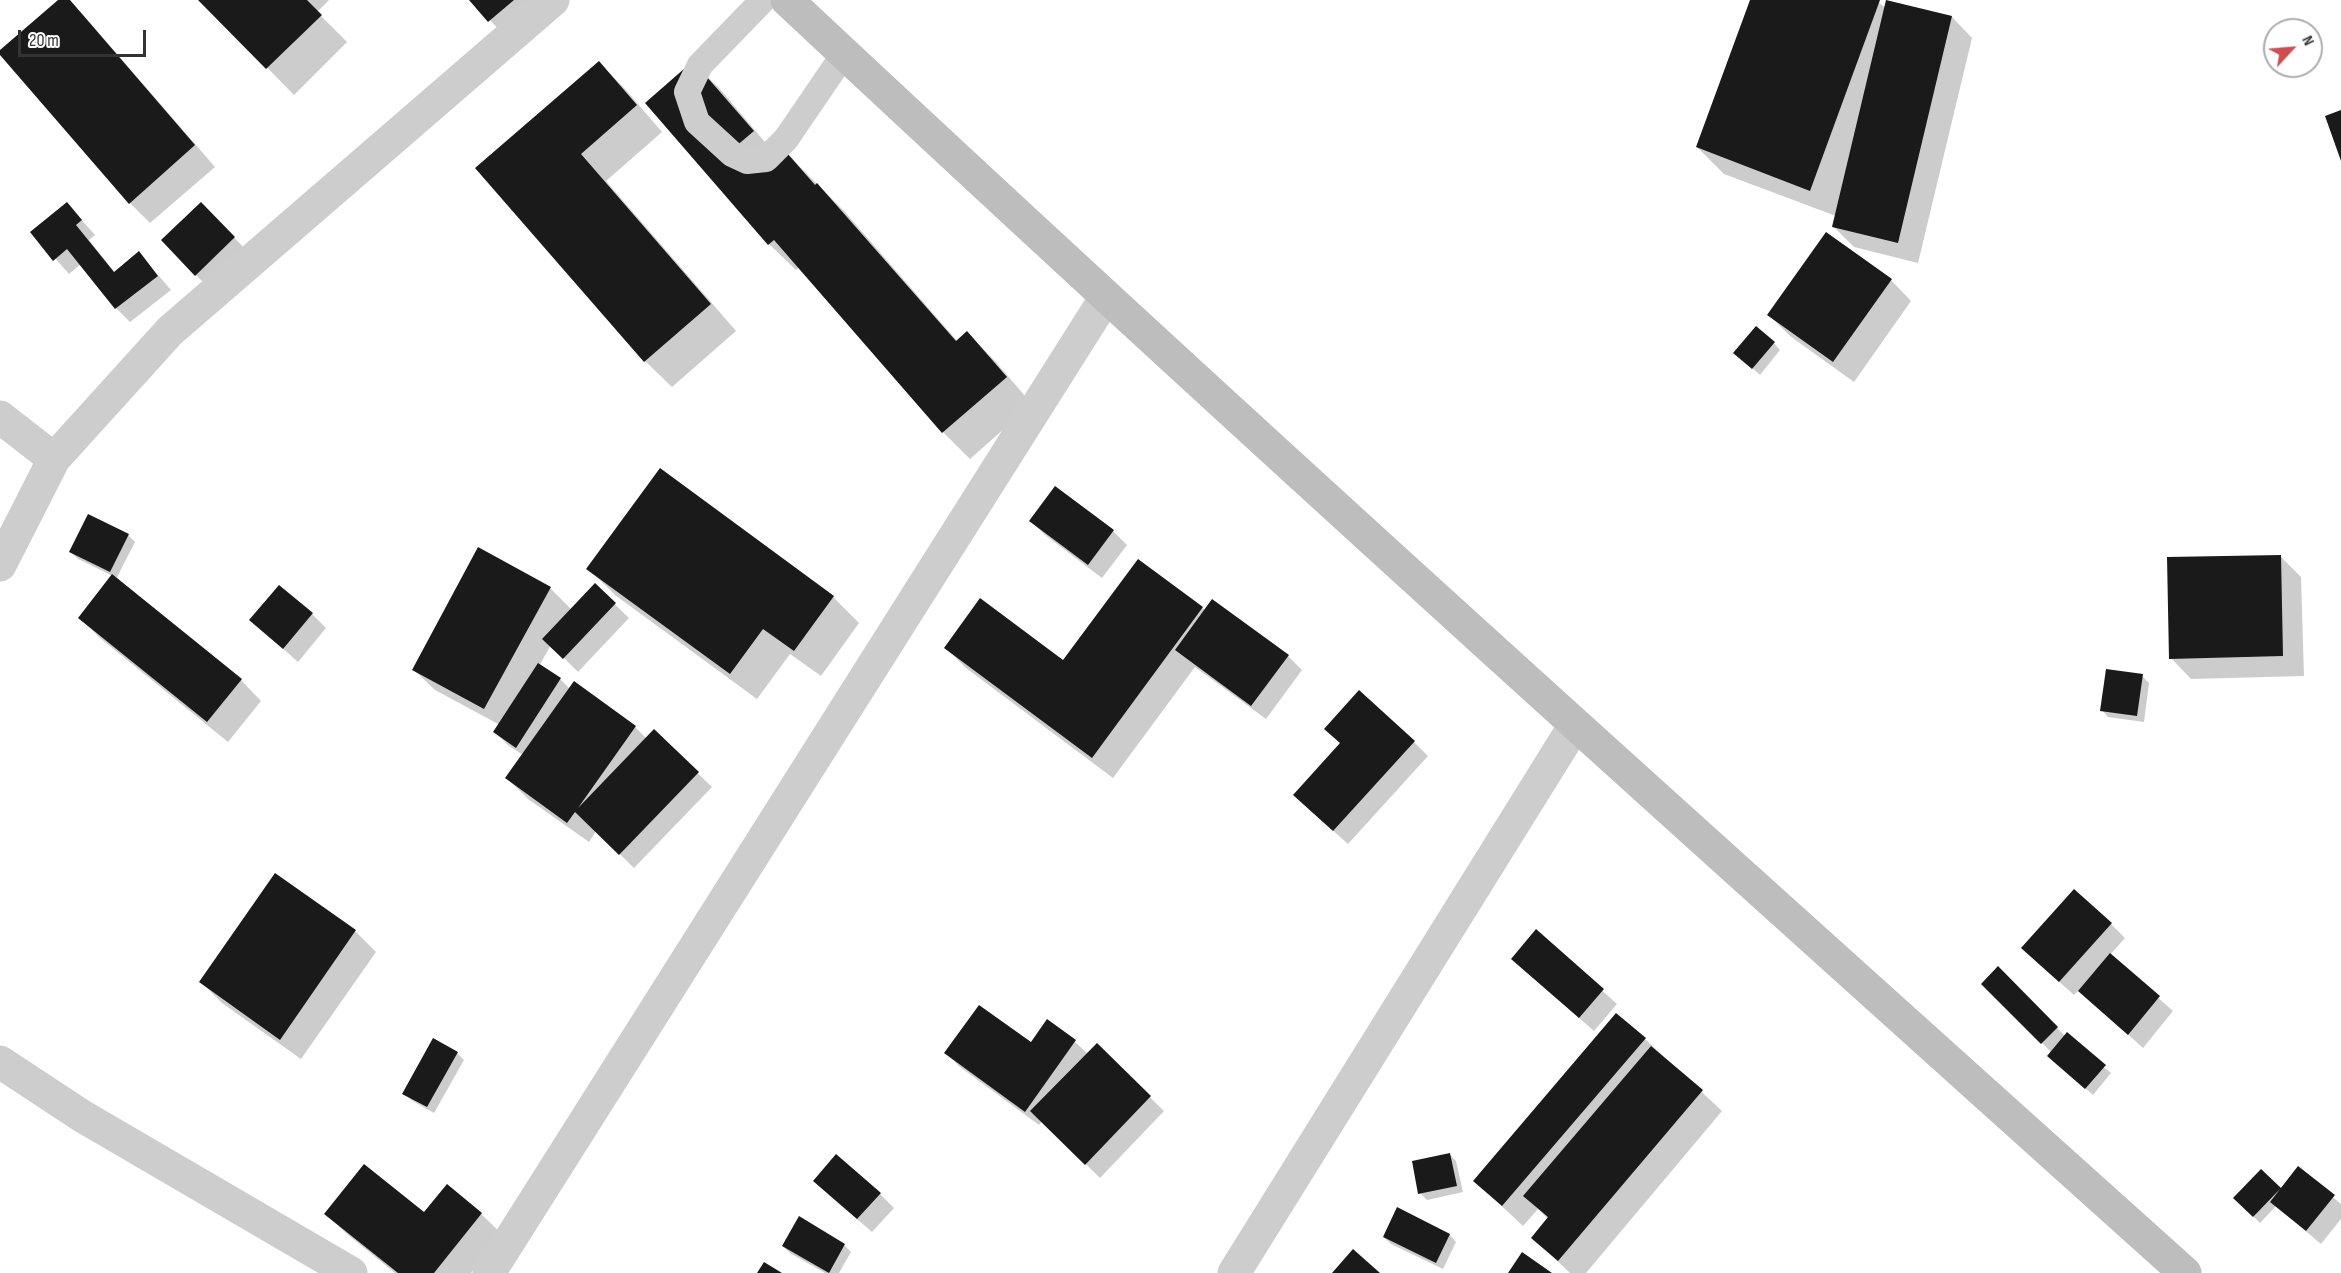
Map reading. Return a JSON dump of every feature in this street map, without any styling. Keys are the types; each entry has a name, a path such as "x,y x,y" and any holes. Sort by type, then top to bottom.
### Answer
{"main road":[{"path":"787,0 1106,297 1575,724 2185,1273"}],"street":[{"path":"0,565 54,459 170,331 553,0"},
{"path":"489,1273 1106,297"},
{"path":"0,417 54,459"},
{"path":"1234,1273 1575,724"},
{"path":"0,1062 81,1116 351,1273"}],"lane":[{"path":"763,0 700,65 687,92 697,122 732,154 747,161 766,159 786,139 844,54"}],"building":[{"path":"58,0 70,0 195,145 129,204 0,55 0,50"},
{"path":"198,0 307,0 322,15 266,69"},
{"path":"469,0 514,0 488,22"},
{"path":"1750,0 1880,0 1810,191 1696,147"},
{"path":"1886,0 1952,16 1898,243 1832,227"},
{"path":"599,61 637,105 581,154 711,304 644,362 475,168"},
{"path":"693,61 754,131 735,147 754,170 781,146 815,185 817,183 956,341 967,331 1007,377 942,433 774,240 768,245 645,103"},
{"path":"2341,110 2341,161 2325,116"},
{"path":"67,202 82,220 76,225 114,272 139,251 158,276 115,309 67,249 53,261 30,232"},
{"path":"201,202 235,237 195,276 161,240"},
{"path":"1826,232 1892,279 1833,362 1767,315"},
{"path":"1756,326 1775,342 1752,369 1733,353"},
{"path":"660,468 834,596 794,651 763,629 730,674 586,569"},
{"path":"1055,486 1114,530 1088,565 1029,521"},
{"path":"88,514 129,534 110,572 69,552"},
{"path":"478,547 551,587 484,709 412,670"},
{"path":"2281,555 2283,656 2169,659 2167,557"},
{"path":"1138,559 1203,607 1092,758 944,648 980,598 1063,660"},
{"path":"112,574 242,679 207,722 78,618"},
{"path":"595,583 616,603 563,659 542,639"},
{"path":"279,585 313,613 283,649 249,620"},
{"path":"1212,599 1289,655 1251,706 1175,650"},
{"path":"538,663 561,678 516,748 493,732"},
{"path":"2106,669 2143,674 2137,716 2100,711"},
{"path":"574,681 636,726 578,808 654,729 699,772 619,855 575,812 567,823 505,778"},
{"path":"1359,690 1415,741 1333,831 1293,795 1340,743 1324,729"},
{"path":"275,873 356,930 280,1040 199,982"},
{"path":"2074,889 2112,923 2059,982 2021,948"},
{"path":"1536,929 1604,989 1579,1018 1511,959"},
{"path":"2110,953 2160,996 2128,1035 2078,991"},
{"path":"1998,966 2058,1027 2041,1044 1981,984"},
{"path":"979,1005 1031,1042 1047,1019 1076,1040 1025,1112 944,1053"},
{"path":"1616,1013 1646,1038 1502,1206 1473,1181"},
{"path":"2067,1032 2106,1065 2085,1089 2047,1056"},
{"path":"433,1038 458,1052 427,1107 402,1094"},
{"path":"1097,1043 1151,1096 1085,1165 1030,1111"},
{"path":"1651,1046 1703,1090 1558,1261 1531,1238 1548,1217 1523,1196"},
{"path":"1450,1153 1457,1186 1418,1194 1412,1161"},
{"path":"836,1154 881,1193 857,1219 813,1181"},
{"path":"364,1164 424,1212 447,1184 482,1213 434,1273 398,1273 324,1214"},
{"path":"2298,1166 2335,1195 2306,1231 2270,1202"},
{"path":"2261,1169 2281,1188 2253,1217 2233,1198"},
{"path":"1397,1207 1450,1234 1436,1263 1383,1237"},
{"path":"799,1216 845,1244 829,1273 782,1246"},
{"path":"1353,1249 1380,1273 1332,1273"},
{"path":"1522,1252 1552,1273 1508,1273"},
{"path":"764,1262 782,1273 757,1273"}]}
